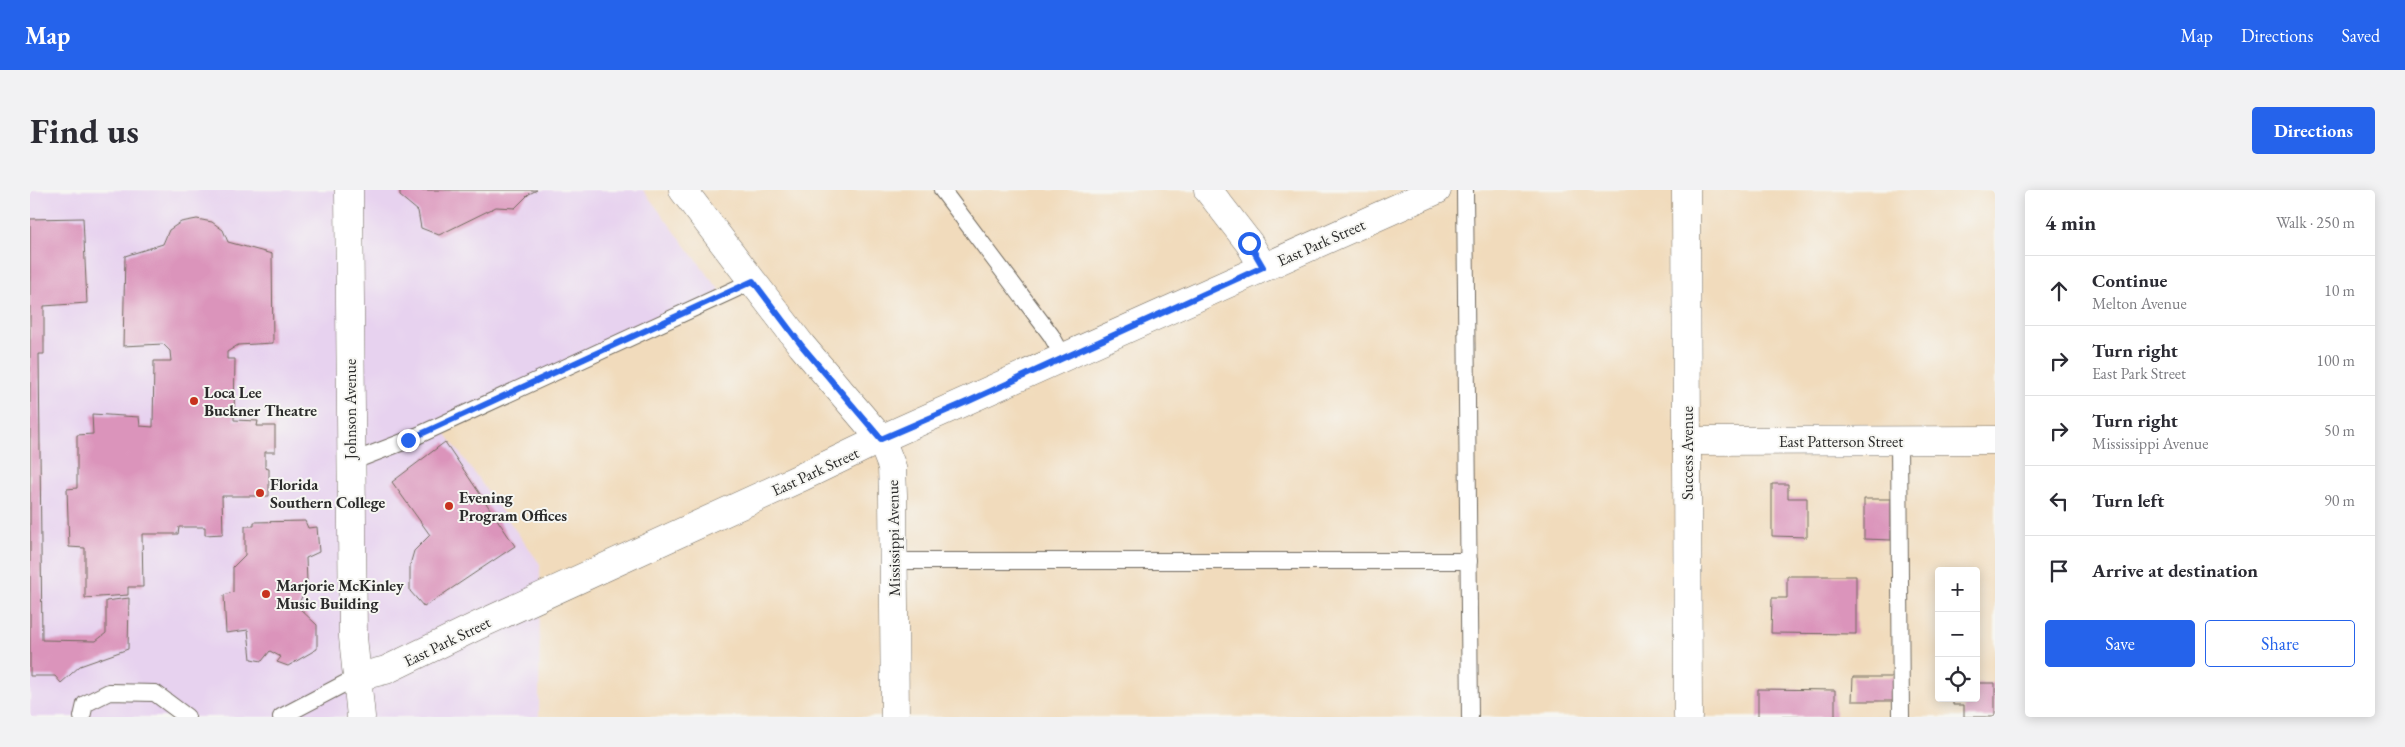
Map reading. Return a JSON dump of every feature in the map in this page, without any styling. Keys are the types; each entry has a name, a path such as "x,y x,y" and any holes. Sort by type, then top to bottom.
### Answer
{"street":[{"name":"Johnson Avenue","path":"349,190 352,637 358,677 360,717"},
{"name":"Mississippi Avenue","path":"683,190 802,346 881,439 892,467 895,717"},
{"path":"1208,190 1249,243 1263,267"},
{"name":"East Park Street","path":"358,677 386,670 881,439 1437,190"},
{"name":"Success Avenue","path":"1686,190 1688,717"},
{"name":"East Patterson Street","path":"1687,441 1995,440"}],"lane":[{"path":"942,190 1052,335 1064,358"},
{"path":"1465,190 1470,717"},
{"path":"351,462 408,440 753,281"},
{"path":"1899,440 1901,717"},
{"path":"893,561 1469,560"},
{"path":"281,717 358,677"},
{"path":"82,717 85,704 109,692 118,692 155,693 187,717"}],"shaded area":[{"name":"Florida Southern College","path":"30,190 643,190 721,292 438,423 540,564 539,717 30,717"}],"building":[{"path":"400,190 537,190 529,194 515,208 496,207 439,235 421,228 418,211 400,196"},
{"path":"83,218 87,303 44,306 44,354 39,354 42,640 96,641 106,633 106,601 129,598 128,649 80,666 61,683 55,676 30,676 30,219"},
{"name":"Loca Lee Buckner Theatre","path":"197,219 212,222 223,230 228,242 272,254 273,343 238,345 227,352 227,359 235,359 234,420 258,421 257,426 275,426 275,452 265,452 265,468 269,469 269,496 222,496 223,534 205,535 205,527 179,527 178,534 142,534 143,587 128,587 128,595 85,598 85,548 69,547 67,489 77,488 77,435 93,434 92,414 139,417 140,426 153,427 154,361 171,361 170,351 163,344 123,346 125,256 163,244 169,230 181,222"},
{"name":"Evening Program Offices","path":"445,442 515,546 424,607 410,591 410,565 414,551 430,535 392,482"},
{"path":"1772,484 1788,484 1788,498 1807,498 1807,537 1772,536"},
{"path":"1864,499 1891,499 1891,540 1864,539"},
{"name":"Marjorie McKinley Music Building","path":"305,521 308,528 317,527 319,552 306,558 307,582 298,607 317,625 317,649 288,666 277,662 281,657 270,651 262,661 251,659 248,630 226,633 224,595 233,592 233,567 245,555 245,526 254,526 254,522"},
{"path":"1787,576 1856,576 1856,634 1771,633 1772,598 1787,598"},
{"path":"1853,677 1898,677 1898,701 1852,701"},
{"path":"1980,683 1995,683 1995,717 1964,717 1964,705 1953,705 1953,702 1980,702"},
{"path":"1758,689 1835,690 1835,717 1758,717"}],"place":[{"name":"Loca Lee Buckner Theatre","path":"194,401"},
{"name":"Florida Southern College","path":"260,493"},
{"name":"Evening Program Offices","path":"449,506"},
{"name":"Marjorie McKinley Music Building","path":"266,594"}],"route":[{"path":"408,440 753,281 802,346 854,410 881,439 1263,267 1249,243"}]}
